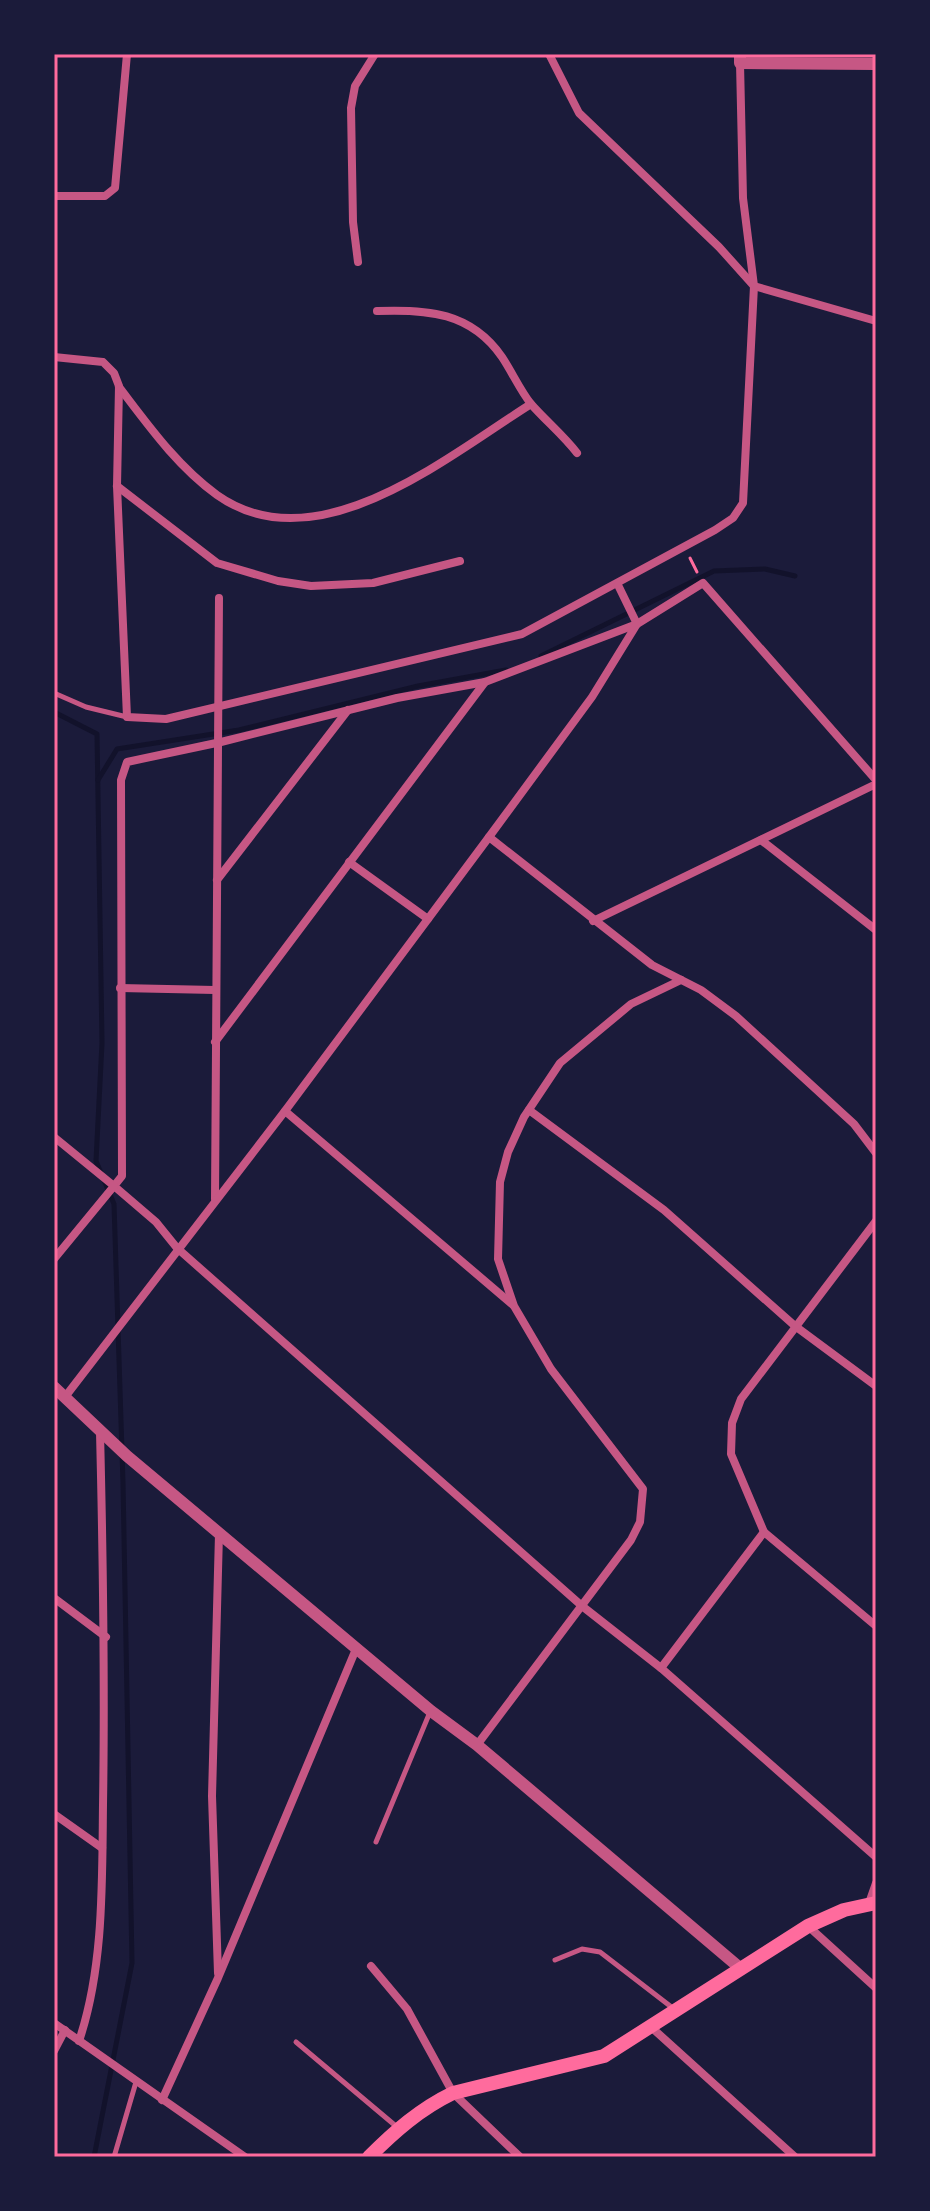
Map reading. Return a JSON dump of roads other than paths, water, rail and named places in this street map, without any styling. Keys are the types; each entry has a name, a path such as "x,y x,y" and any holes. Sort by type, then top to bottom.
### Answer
{"main road":[{"path":"369,2157 398,2128 453,2093 578,2065 604,2056 808,1926 844,1910 872,1903"}],"street":[{"path":"54,196 105,196 115,188 127,54"},
{"path":"358,262 353,222 351,108 355,86 375,54"},
{"path":"549,54 579,113 719,247 754,286 876,321"},
{"path":"119,386 117,486 127,717 166,719 522,634 620,588 733,518 743,503 754,286 743,198 740,58 876,64"},
{"path":"377,311 420,309 447,316 481,332 500,355 531,404 577,453"},
{"path":"54,357 103,362 114,373 119,386 162,443 218,495 254,514 308,518 369,502 531,404"},
{"path":"117,486 180,538 217,563 278,581 326,586 373,583 460,561"},
{"path":"54,1259 122,1176 121,790 122,769 127,762 348,710 485,682 635,620 702,581 876,782 593,921"},
{"path":"620,588 635,620"},
{"path":"215,1199 216,880 221,740 219,598"},
{"path":"65,1397 285,1111 592,697 635,620"},
{"path":"214,1043 485,682"},
{"path":"216,880 348,710"},
{"path":"489,837 652,965 736,1016 854,1124 876,1153"},
{"path":"761,840 876,930"},
{"path":"349,862 428,919"},
{"path":"477,1745 631,1540 640,1522 643,1489 551,1369 514,1306 498,1259 500,1182 508,1152 529,1110 560,1063 631,1004 681,980"},
{"path":"120,988 215,990"},
{"path":"529,1110 664,1210 795,1326 876,1386"},
{"path":"285,1111 514,1306"},
{"path":"54,1137 98,1173 110,1189 156,1222 177,1248 582,1606 661,1668 876,1857"},
{"path":"876,1221 741,1399 732,1423 731,1454 764,1532 876,1626"},
{"path":"54,1387 114,1445 219,1534 431,1711 477,1745 740,1968"},
{"path":"79,2041 91,2000 102,1848 106,1637 100,1432"},
{"path":"661,1668 764,1532"},
{"path":"218,1978 212,1780 219,1534"},
{"path":"54,1598 106,1637"},
{"path":"162,2100 218,1978 356,1649"},
{"path":"54,1814 102,1848"},
{"path":"872,1903 876,1883"},
{"path":"808,1926 876,1988"},
{"path":"371,1966 407,2009 453,2093 520,2157"},
{"path":"54,2023 245,2157"},
{"path":"651,2027 795,2157"},
{"path":"54,2051 65,2030"}],"lane":[{"path":"54,693 86,707 127,717"},
{"path":"376,1842 431,1711"},
{"path":"555,1960 582,1949 600,1952 675,2009"},
{"path":"296,2042 398,2128"},
{"path":"114,2157 136,2082"}],"waterway":[{"path":"541,656 714,571 765,569 795,576"},
{"path":"98,780 117,749 239,730 418,686 506,670"},
{"path":"54,712 97,734 102,1043 96,1161 114,1204 123,1483 132,1963 94,2157"}]}
